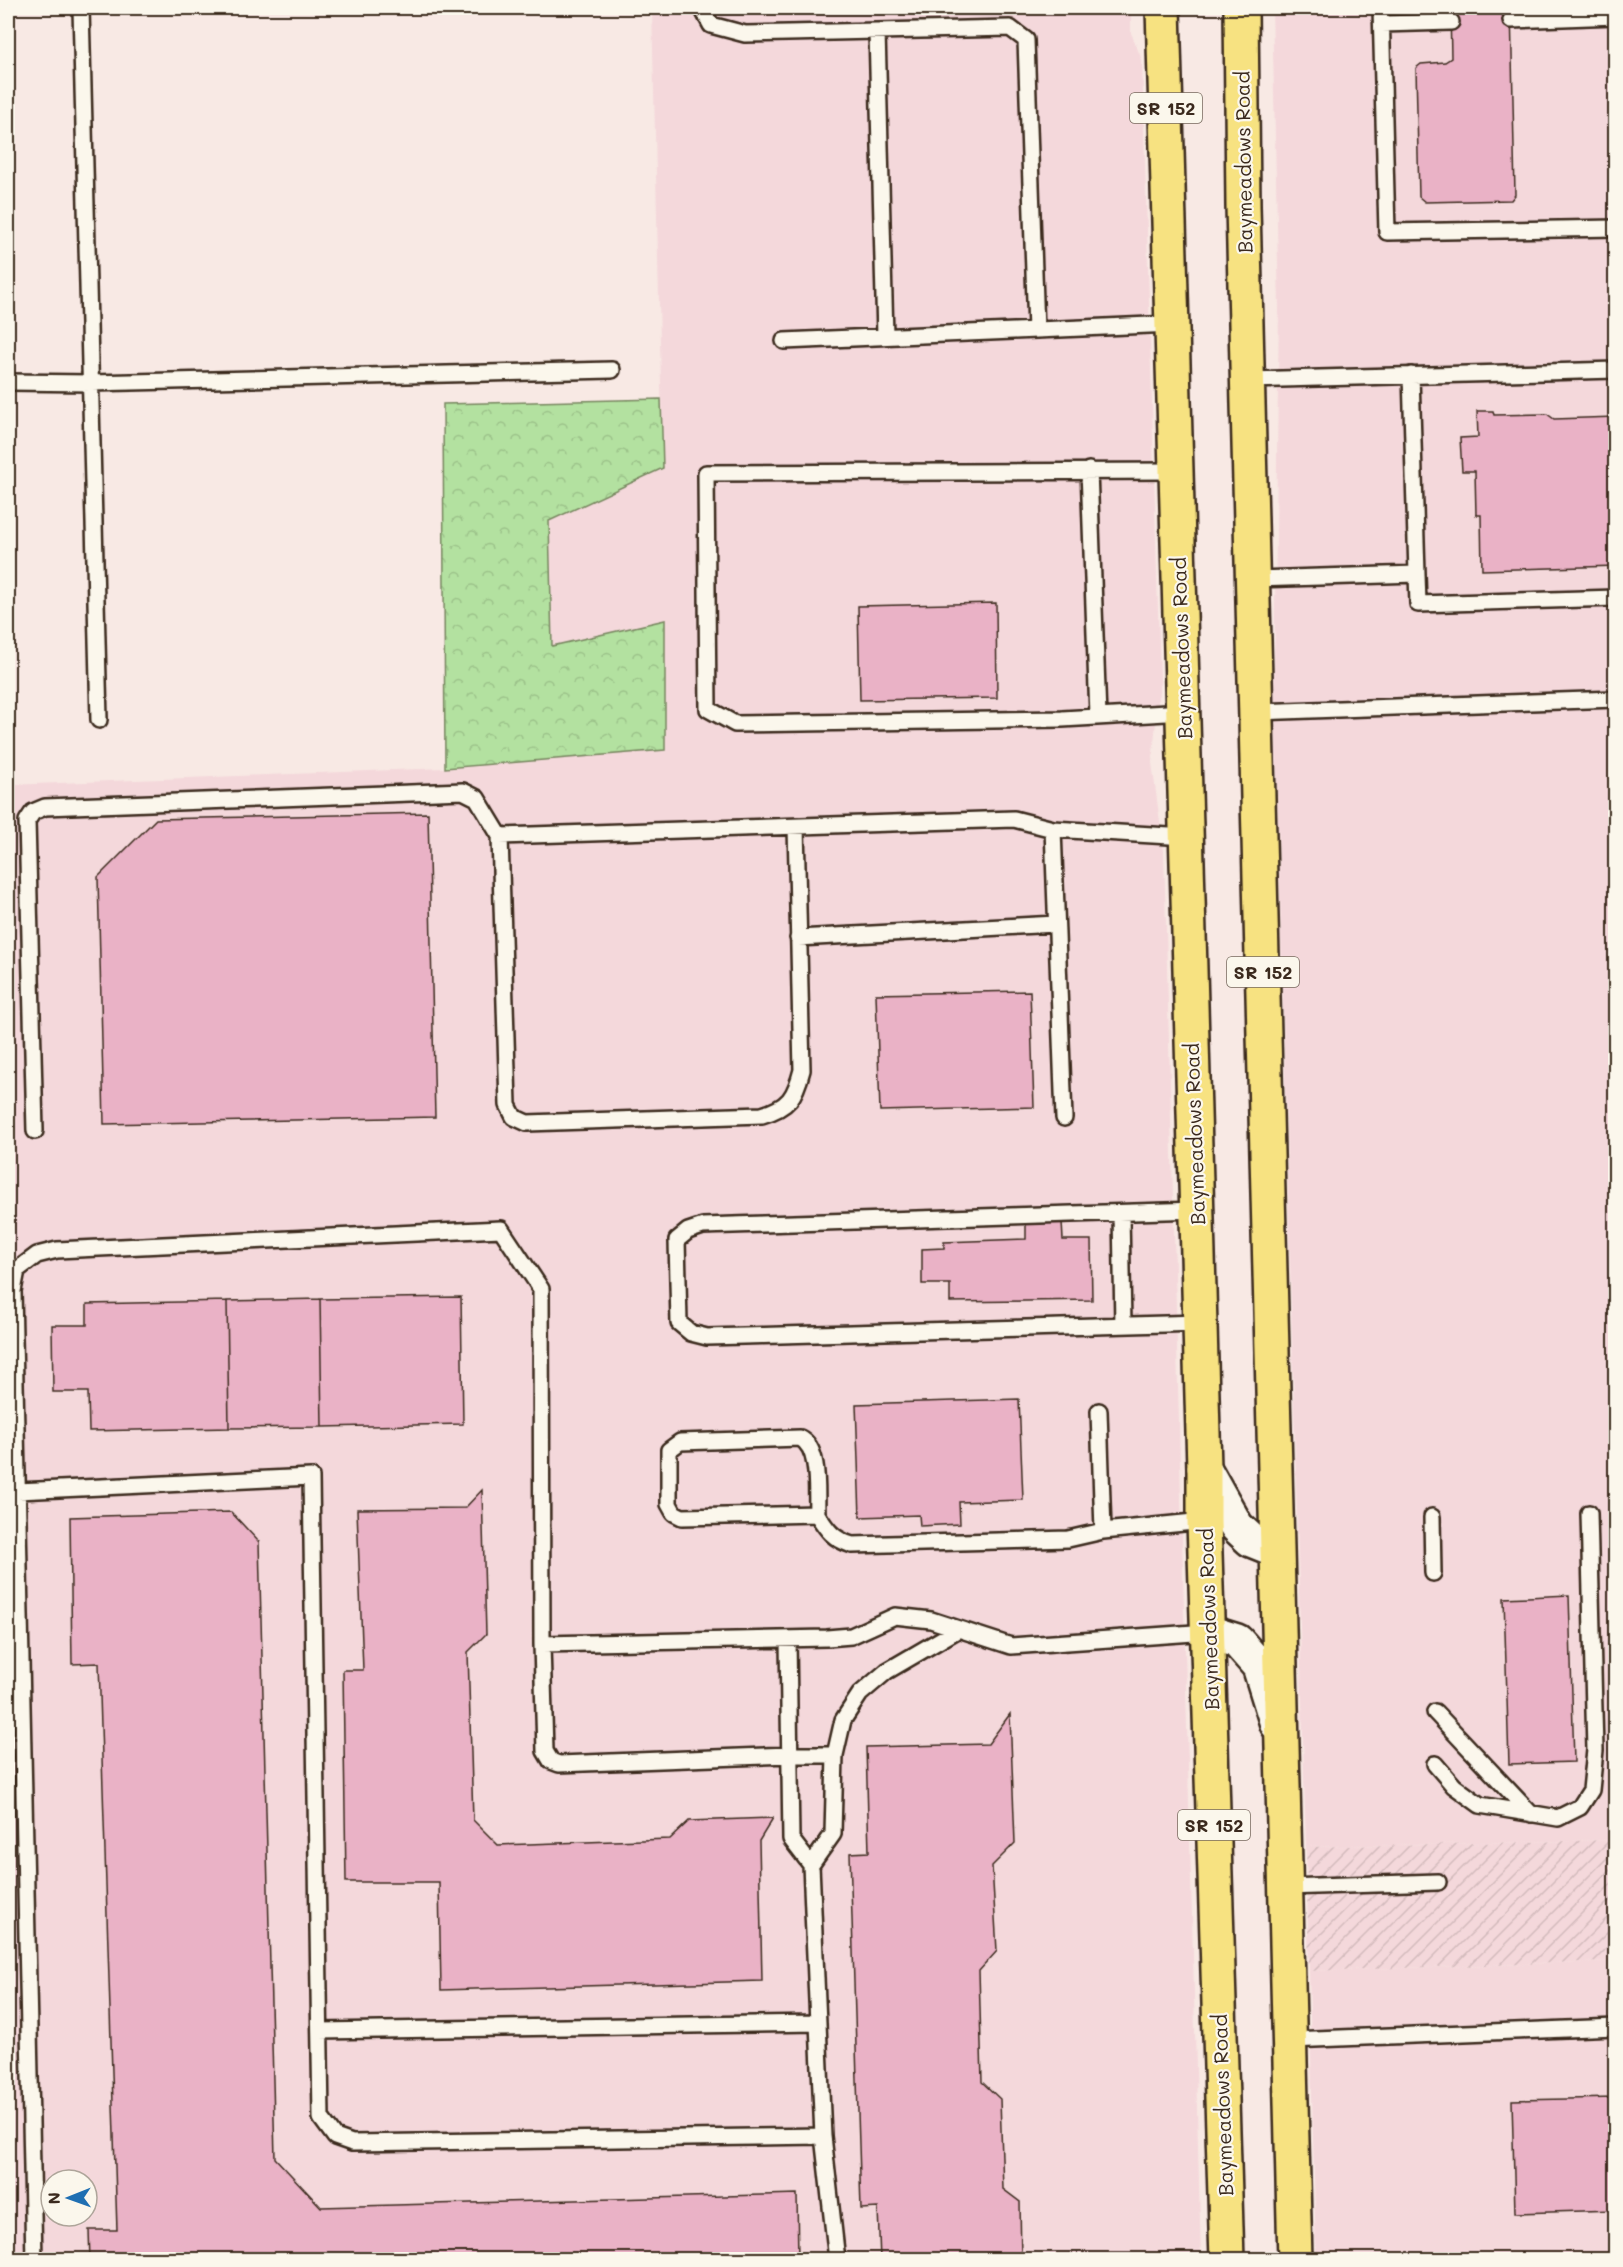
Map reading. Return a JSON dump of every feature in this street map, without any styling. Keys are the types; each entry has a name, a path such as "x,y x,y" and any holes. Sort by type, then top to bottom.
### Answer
{"main road":[{"name":"Baymeadows Road","path":"1163,8 1184,712 1204,1521 1227,2259"},
{"name":"Baymeadows Road","path":"1241,8 1276,1550 1295,2259"},
{"path":"1204,1468 1236,1527 1251,1539 1276,1550"},
{"path":"1208,1632 1237,1641 1259,1666 1281,1738"}],"lane":[{"path":"81,8 99,720"},
{"path":"702,8 711,25 745,34 1010,28 1026,40 1036,330"},
{"path":"1381,8 1387,232 1616,228"},
{"path":"1511,20 1616,16"},
{"path":"1382,24 1450,22"},
{"path":"877,32 885,336"},
{"path":"784,341 1172,324"},
{"path":"8,382 91,383 612,370"},
{"path":"1248,380 1616,370"},
{"path":"1411,375 1419,604 1616,598"},
{"path":"1089,470 1098,716"},
{"path":"1176,471 706,473 708,709 735,724 1062,719 1184,712"},
{"path":"1254,579 1417,574"},
{"path":"1257,712 1616,699"},
{"path":"35,1131 27,821 33,812 45,807 463,791 477,798 500,836 508,1105 514,1117 527,1124 762,1115 780,1109 796,1093 802,1070 796,827"},
{"path":"500,836 1014,819 1053,829 1186,837"},
{"path":"1053,829 1064,1118"},
{"path":"798,938 1056,924"},
{"path":"1197,1210 703,1226 688,1231 677,1240 679,1323 691,1333 707,1337 1200,1323"},
{"path":"1121,1213 1123,1325"},
{"path":"34,2259 13,1291 17,1270 37,1255 57,1250 501,1229 541,1289 542,1644 545,1751 551,1761 559,1764 835,1755"},
{"path":"1099,1411 1103,1531"},
{"path":"817,1514 682,1517 674,1514 669,1504 669,1450 680,1442 800,1438 807,1441 815,1459 817,1514 829,1534 839,1541 852,1545 1068,1539 1103,1531 1204,1521"},
{"path":"18,1491 311,1477 321,2118 335,2137 352,2143 823,2136"},
{"path":"1436,1764 1454,1786 1480,1805 1531,1814 1558,1818 1580,1807 1591,1790 1595,1750 1589,1513"},
{"path":"1432,1517 1433,1573"},
{"path":"542,1644 788,1640 851,1636 895,1616 931,1620 1011,1646 1208,1632"},
{"path":"811,1865 833,1834 835,1755 843,1720 860,1694 887,1671 959,1629"},
{"path":"788,1640 791,1839 811,1865 823,2136 837,2259"},
{"path":"1435,1712 1531,1814"},
{"path":"1286,1887 1438,1882"},
{"path":"320,2031 818,2023"},
{"path":"1290,2040 1616,2027"}],"shaded area":[{"path":"652,8 1131,8 1131,33 1142,60 1160,681 1152,763 1164,852 1201,2259 8,2259 8,785 445,768 665,750 665,620 552,646 549,521 663,468"},
{"path":"1272,8 1615,8 1615,1840 1306,1847 1274,683 1279,308"},
{"path":"1615,1840 1615,1961 1309,1971 1306,1847"},
{"path":"1615,1961 1615,2259 1316,2259 1309,1971"}],"green space":[{"path":"661,399 663,468 549,521 552,646 665,620 665,750 445,768 443,404"}],"building":[{"path":"1450,8 1511,8 1515,195 1511,200 1425,202 1419,197 1416,68 1421,64 1445,62 1451,58"},
{"path":"1477,411 1493,411 1494,415 1547,414 1554,419 1616,417 1616,566 1482,570 1481,515 1476,515 1475,471 1462,471 1460,438 1478,437"},
{"path":"996,603 997,698 860,700 858,606"},
{"path":"428,813 435,1117 104,1124 98,877 156,819"},
{"path":"1030,991 1034,1107 880,1111 876,994"},
{"path":"1062,1222 1063,1240 1091,1240 1092,1300 950,1302 950,1284 922,1284 922,1249 944,1248 944,1242 1026,1239 1026,1223"},
{"path":"461,1297 463,1424 322,1427 320,1299"},
{"path":"320,1299 322,1427 229,1428 227,1301"},
{"path":"227,1301 229,1428 89,1431 88,1392 53,1392 52,1325 87,1325 87,1304"},
{"path":"1019,1399 1023,1500 959,1502 960,1524 920,1526 919,1515 860,1517 856,1404"},
{"path":"482,1490 486,1634 468,1652 473,1820 498,1845 670,1839 689,1821 773,1818 759,1841 762,1981 441,1990 439,1882 346,1882 343,1670 363,1670 357,1509 465,1508"},
{"path":"231,1512 259,1542 275,2158 321,2207 797,2194 798,2260 90,2260 89,2230 117,2230 99,1663 72,1664 70,1517"},
{"path":"1569,1595 1574,1762 1509,1764 1504,1598"},
{"path":"1010,1714 1015,1843 992,1866 997,1951 979,1971 982,2082 1000,2099 1003,2189 1020,2202 1021,2260 880,2260 878,2208 861,2209 850,1853 869,1852 866,1747 988,1744"},
{"path":"1616,2098 1616,2210 1515,2213 1512,2100"}]}
